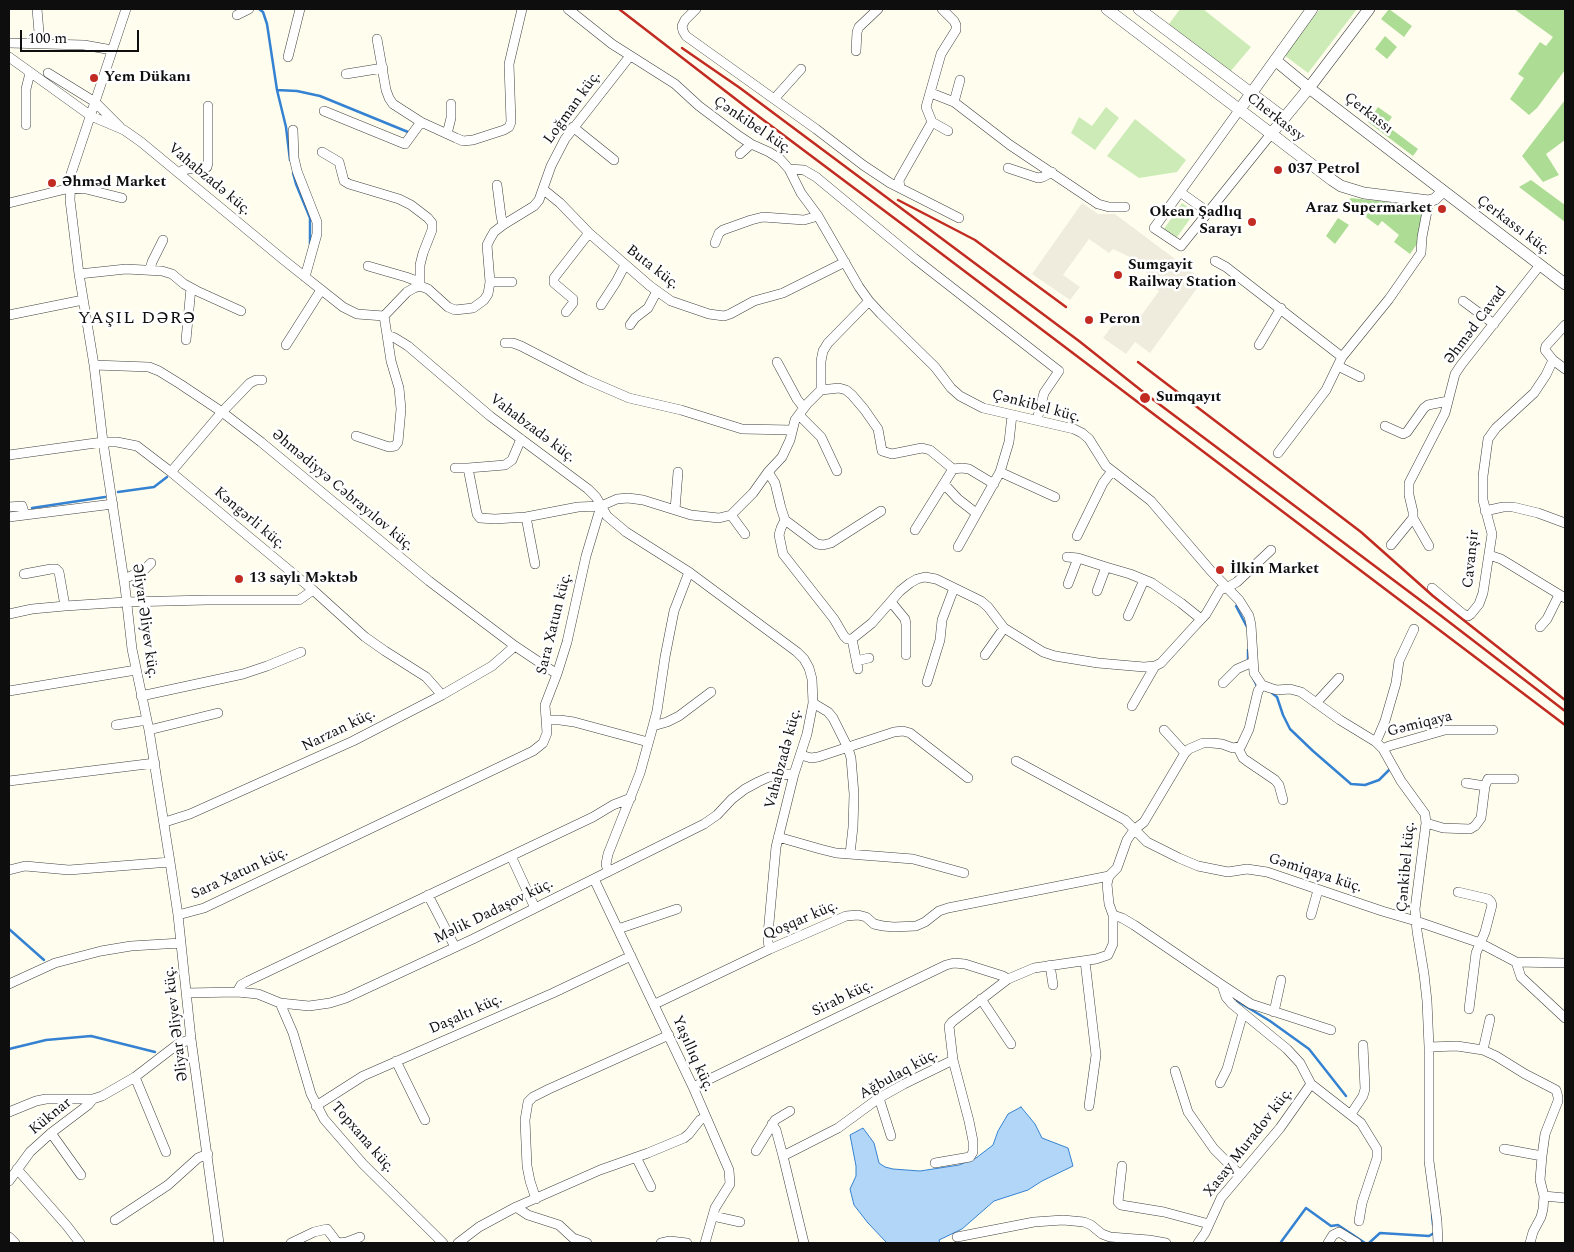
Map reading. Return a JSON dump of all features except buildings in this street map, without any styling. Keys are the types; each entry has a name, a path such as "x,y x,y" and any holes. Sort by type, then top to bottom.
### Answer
{"street":[{"path":"37,9 40,44"},
{"name":"Əliyar Əliyev küç.","path":"126,9 71,174 70,188 79,274 94,365 103,442 114,504 132,650 149,730 165,822 178,915 191,1039 219,1243"},
{"path":"237,15 248,9"},
{"path":"288,56 300,9"},
{"path":"377,39 389,98 393,104 421,122 447,134 463,141 473,140 504,130 509,126 512,114 509,64 522,9"},
{"name":"Çənkibel küç.","path":"568,9 630,56 670,80 700,106 751,144 780,159 789,169 859,287 881,314 936,367 951,388 960,396 983,408 1074,429 1089,439 1106,466 1151,501 1211,571 1239,600 1249,616 1252,662 1256,677 1262,685 1277,690 1296,689 1380,745 1401,781 1425,814 1426,823 1416,898 1416,921 1424,974 1429,1047 1429,1161 1438,1243"},
{"path":"696,9 682,26 686,36 775,98 864,165 900,188 959,218"},
{"path":"856,51 856,32 858,27 878,9"},
{"path":"942,9 954,21 956,30 941,54 926,107 932,122 948,131"},
{"name":"Cherkassy","path":"1106,9 1332,180 1349,189 1364,193 1428,201"},
{"name":"Cherkassy","path":"1139,9 1284,118"},
{"path":"1312,9 1154,228 1181,246 1309,88 1369,9"},
{"path":"9,43 84,45 112,50"},
{"name":"Loğman küç.","path":"490,282 487,245 494,232 534,206 539,200 551,166 573,128 630,56"},
{"name":"Vahabzadə küç.","path":"9,58 91,116 124,130 141,142 321,290 351,312 384,316"},
{"name":"Çerkassı","path":"1275,60 1443,191"},
{"path":"346,74 383,68"},
{"path":"775,98 801,69"},
{"path":"26,124 26,90 30,73"},
{"path":"48,73 95,102 124,130"},
{"path":"954,102 960,80"},
{"path":"931,93 954,102 1010,145 1098,204 1109,207 1125,207"},
{"path":"447,134 451,118 451,104"},
{"path":"180,173 188,168 207,167 208,106"},
{"path":"324,111 405,144 421,122"},
{"path":"900,188 899,180 932,122"},
{"path":"573,128 614,160"},
{"path":"293,130 294,158 297,171 317,222 317,234 305,277"},
{"path":"740,154 751,144"},
{"path":"322,152 339,162 344,181 399,199 411,205 428,218 432,224 432,230 420,265 420,286"},
{"path":"789,169 797,168 804,170 816,177 914,258 1059,370 1044,394 1037,420"},
{"path":"1008,168 1038,178 1052,172"},
{"path":"497,185 503,225"},
{"path":"9,203 70,188 86,189 122,198"},
{"name":"Buta küç.","path":"544,190 589,233 657,292 671,301 709,314 724,316 730,314 754,301 783,292 845,262"},
{"path":"1278,453 1326,390 1340,362 1389,299 1421,253 1428,201 1434,199 1443,191"},
{"name":"Çerkassı küç.","path":"1443,191 1565,284"},
{"path":"1180,192 1208,212"},
{"path":"715,243 719,233 723,230 751,220 763,217 804,220 818,216"},
{"path":"566,312 573,299 554,283 554,278 589,233"},
{"path":"150,269 163,240"},
{"path":"1215,261 1281,308 1340,362 1360,377"},
{"path":"601,305 625,265"},
{"name":"Əhməd Cavad","path":"1428,546 1413,518 1409,483 1442,421 1455,374 1540,265"},
{"path":"368,266 414,280 420,286 428,289 448,307 455,310 473,308 484,300 488,294 490,282 512,282"},
{"path":"79,274 126,269 162,270 172,274 191,288 241,311"},
{"path":"356,436 389,448 398,442 402,409 384,316 407,292 420,286"},
{"path":"186,340 191,288"},
{"path":"286,345 321,290"},
{"path":"630,325 635,318 648,308 657,292"},
{"path":"9,315 83,300"},
{"path":"468,468 477,514 480,518 526,517 578,507 601,506 617,499 628,498 643,500 706,517 719,518 731,515 753,493 782,457 788,447 795,420 820,390 823,351 833,338 870,301"},
{"path":"1463,301 1494,324"},
{"path":"1259,345 1281,308"},
{"path":"1565,325 1546,346 1545,350 1553,360 1565,369"},
{"name":"Vahabzadə küç.","path":"387,335 396,338 408,346 490,416 588,489 596,497 608,516 626,532 689,572 804,659 812,679 813,703 801,755 794,774 778,837 768,934 770,949"},
{"path":"505,343 521,346 585,379 629,398 681,410 742,429 792,430"},
{"name":"Cavanşir","path":"1432,588 1468,616 1479,604 1483,592 1492,534 1483,500 1483,476 1488,439 1496,428 1534,393 1553,360"},
{"path":"777,362 797,399 801,412 822,437 837,471"},
{"name":"Əhmədiyyə Cəbrayılov küç.","path":"94,365 149,367 159,371 222,412 429,581 515,646 557,674"},
{"path":"172,472 222,412 250,383 262,380"},
{"path":"820,390 839,388 846,390 864,409 878,429 882,451 892,454 922,448 930,450 953,469 969,469 994,484"},
{"path":"1385,426 1404,434 1428,405 1448,401"},
{"path":"958,547 1000,472 1009,442 1012,415"},
{"path":"455,468 505,465 512,460 522,439"},
{"name":"Kəngərli küç.","path":"9,455 103,442 123,442 137,446 172,472 313,590 365,637 426,677 442,695"},
{"path":"915,530 953,469"},
{"path":"1077,536 1103,483 1112,471"},
{"path":"675,510 678,472"},
{"path":"768,472 775,484 785,520 817,544 831,543 881,511"},
{"path":"1000,472 1055,497"},
{"path":"944,484 958,499 976,513"},
{"path":"9,518 26,514 114,504"},
{"path":"9,507 22,506 26,514"},
{"name":"Sara Xatun küç.","path":"178,915 204,908 533,750 543,743 547,733 545,705 567,642 586,556 601,506"},
{"path":"1485,511 1513,507 1538,513 1565,523"},
{"path":"731,515 745,534"},
{"path":"526,517 535,564"},
{"path":"1391,545 1413,518"},
{"path":"785,520 779,535 783,554 834,619 847,639 852,639 872,623 910,583 925,577 936,579 981,601 1004,628 1043,652 1055,656 1135,666 1155,666 1161,663 1201,619 1220,590 1237,582 1271,550"},
{"path":"1489,555 1501,559 1562,596 1540,627"},
{"path":"1067,557 1078,558 1152,583 1201,619"},
{"path":"1068,584 1078,558"},
{"path":"124,579 144,570 151,563"},
{"path":"1097,591 1106,567"},
{"path":"24,574 56,569 59,572 65,606"},
{"path":"608,872 606,864 608,854 640,773 653,726 674,611 689,572"},
{"path":"1128,616 1144,580"},
{"path":"927,682 940,640 942,620 954,588"},
{"path":"9,614 32,609 126,602 295,600 302,599 313,590"},
{"path":"891,602 906,624 906,655"},
{"path":"985,655 1004,628"},
{"path":"1380,745 1396,683 1399,661 1414,629"},
{"path":"852,639 857,665 869,658"},
{"name":"Narzan küç.","path":"165,822 190,814 353,741 442,695 492,666 515,646"},
{"path":"141,696 243,674 301,652"},
{"path":"1223,683 1237,669 1252,662"},
{"path":"1132,706 1155,666"},
{"path":"9,692 136,670"},
{"path":"1316,703 1339,678"},
{"path":"1238,748 1243,743 1249,729 1258,691 1262,685"},
{"path":"653,726 668,722 679,716 711,692"},
{"path":"813,703 828,712 833,718 851,758 854,828 850,854"},
{"path":"149,730 218,713"},
{"path":"116,725 146,720"},
{"path":"547,720 574,722 648,742"},
{"path":"1164,730 1185,753"},
{"name":"Gəmiqaya","path":"1380,745 1389,746 1445,730 1493,730"},
{"path":"801,755 811,758 818,757 894,732 903,731 910,733 968,778"},
{"path":"1109,876 1117,868 1127,840 1134,830 1144,822 1185,753 1196,745 1202,743 1222,744 1238,748 1243,758 1275,780 1283,800"},
{"name":"Gəmiqaya küç.","path":"1016,761 1125,820 1147,842 1198,866 1228,872 1247,869 1267,872 1480,942 1516,962 1565,963"},
{"path":"9,781 155,763"},
{"name":"Məlik Dadaşov küç.","path":"186,993 237,992 258,994 280,1003 309,1006 330,1003 346,998 704,824 717,815 732,799 758,782 780,774 794,774"},
{"path":"1426,823 1443,828 1470,829 1475,826 1480,818 1487,780 1490,778 1514,779"},
{"path":"1466,783 1485,786"},
{"path":"237,992 241,985 248,981 593,817 612,805 631,798"},
{"path":"778,837 820,850 913,860 964,873"},
{"path":"511,856 534,908"},
{"path":"9,870 25,866 69,870 170,862"},
{"name":"Ağbulaq küç.","path":"782,1156 838,1128 879,1098 953,1060 949,1026 1008,979 1034,968 1085,961 1108,955 1113,944 1113,916 1107,890 1109,876"},
{"name":"Qoşqar küç.","path":"655,1004 770,949 852,914 866,917 874,924 883,926 894,928 916,926 925,922 939,911 948,908 1109,876"},
{"name":"Yaşıllıq küç.","path":"594,879 655,1004 729,1170 730,1184 720,1199 705,1243"},
{"path":"1311,915 1318,890"},
{"path":"1458,892 1491,902 1492,905 1485,932 1476,953 1469,1009"},
{"path":"428,895 454,947"},
{"path":"618,928 677,908"},
{"name":"Xasay Muradov küç.","path":"1113,916 1122,918 1134,925 1222,985 1226,997 1232,1004 1287,1049 1300,1063 1311,1084 1280,1128 1217,1203 1205,1233 1198,1243"},
{"path":"9,984 55,963 101,951 131,946 181,943"},
{"name":"Daşaltı küç.","path":"316,1106 363,1076 553,993 631,956"},
{"path":"1085,961 1096,1055 1089,1106"},
{"path":"1516,962 1521,977 1565,1018"},
{"name":"Sirab küç.","path":"693,1087 946,965 954,963 965,964 1008,979"},
{"path":"1050,965 1053,985"},
{"path":"1274,1012 1281,980"},
{"path":"1222,985 1251,1004 1331,1030"},
{"path":"981,999 1011,1044"},
{"name":"Topxana küç.","path":"280,1003 293,1033 316,1106 335,1133 363,1164 443,1243"},
{"path":"1220,1083 1227,1069 1243,1013"},
{"path":"1483,1050 1490,1020"},
{"path":"536,1198 527,1166 525,1120 528,1102 533,1097 549,1089 669,1035"},
{"path":"9,1112 26,1104 46,1099 93,1099 102,1096 135,1077 178,1044 191,1039"},
{"path":"1351,1114 1363,1096 1365,1089 1363,1045"},
{"path":"1429,1047 1457,1046 1483,1050 1556,1090 1558,1101 1545,1134 1542,1156 1540,1180 1544,1196 1541,1217 1533,1232 1530,1243"},
{"path":"935,1163 970,1157 973,1152 969,1121 953,1060"},
{"path":"396,1061 425,1120"},
{"path":"1175,1071 1188,1112 1214,1149 1240,1176"},
{"path":"135,1077 166,1152"},
{"path":"1311,1084 1361,1123 1377,1150 1378,1158 1362,1203 1359,1221"},
{"path":"879,1098 892,1136"},
{"name":"Küknar","path":"9,1181 30,1152 51,1133 88,1106 93,1099"},
{"path":"756,1152 775,1120 790,1111"},
{"path":"458,1243 479,1227 516,1207 600,1170 684,1138 700,1120 706,1118"},
{"path":"772,1124 776,1130 804,1243"},
{"path":"51,1133 81,1175"},
{"path":"1504,1149 1542,1156"},
{"path":"115,1220 168,1185 198,1158 208,1154"},
{"path":"636,1157 651,1186"},
{"path":"1122,1166 1118,1202 1121,1205 1164,1212 1209,1224"},
{"path":"17,1169 80,1243"},
{"path":"1544,1196 1565,1198"},
{"path":"516,1207 528,1215 559,1225 573,1238 587,1243"},
{"path":"713,1216 740,1222"},
{"path":"957,1237 1034,1222 1063,1220 1084,1222 1110,1237 1166,1243"},
{"path":"291,1243 314,1232 327,1229 339,1243 360,1237"},
{"path":"1328,1243 1333,1235 1339,1232 1357,1243"},
{"path":"9,1237 15,1243"},
{"path":"661,1243 670,1241 686,1243"}],"green space":[{"path":"1180,9 1203,9 1251,47 1230,72 1169,24"},
{"path":"1320,9 1357,9 1308,73 1284,55"},
{"path":"1389,9 1412,26 1404,37 1381,19"},
{"path":"1514,9 1565,9 1565,70 1537,108 1529,115 1510,99 1524,78 1518,74 1540,42 1546,46 1553,37"},
{"path":"1385,36 1397,47 1387,59 1375,49"},
{"path":"1565,100 1565,140 1546,154 1559,175 1543,182 1522,156"},
{"path":"1106,107 1119,118 1095,150 1071,133 1079,117 1092,126"},
{"path":"1378,107 1392,117 1386,125 1418,149 1413,156 1368,122"},
{"path":"1135,119 1186,160 1177,172 1139,178 1107,156"},
{"path":"1531,180 1565,205 1565,222 1519,187"},
{"path":"1351,198 1423,206 1419,241 1410,254 1394,242 1399,235 1382,221 1378,226 1347,203"},
{"path":"1182,203 1195,212 1177,237 1164,229"},
{"path":"1338,218 1349,225 1335,244 1326,236"}],"shaded area":[{"path":"1082,203 1098,214 1115,214 1203,280 1150,353 1135,342 1126,354 1103,338 1121,314 1135,324 1159,291 1144,278 1147,273 1132,258 1113,249 1109,253 1089,239 1063,275 1080,287 1070,300 1032,274"}],"water":[{"path":"1021,1107 1035,1124 1042,1138 1068,1148 1073,1166 1028,1190 994,1201 962,1229 939,1240 940,1243 887,1243 854,1205 850,1189 856,1176 856,1166 850,1135 863,1128 874,1143 879,1163 885,1167 920,1171 959,1165 976,1158 993,1145 998,1131 1008,1114"}],"waterway":[{"path":"259,9 263,12 267,24 277,90 286,127 290,160"},
{"path":"277,90 297,91 320,96 408,132"},
{"path":"293,173 310,218 310,244"},
{"path":"118,492 154,487 167,477"},
{"path":"32,508 105,497"},
{"path":"9,512 15,511"},
{"path":"1236,606 1247,627"},
{"path":"1248,650 1248,659"},
{"path":"1251,674 1257,686"},
{"path":"1272,693 1277,697 1290,729 1351,784 1365,785 1379,780 1389,770"},
{"path":"9,929 44,960"},
{"path":"1237,1001 1270,1021 1309,1049 1346,1096"},
{"path":"9,1049 46,1040 91,1036 155,1052"},
{"path":"1281,1242 1306,1208 1331,1226 1338,1225 1365,1243"},
{"path":"1432,1214 1433,1225"},
{"path":"1369,1243 1380,1233 1429,1236 1434,1233"}],"railway":[{"path":"619,9 1565,725"},
{"path":"682,48 740,88 1079,341 1147,395 1565,711"},
{"path":"898,200 975,240 1066,307"},
{"path":"1138,362 1361,532 1433,596 1565,700"}],"place":[{"name":"Yem Dükanı","path":"94,78"},
{"name":"037 Petrol","path":"1278,170"},
{"name":"Əhməd Market","path":"52,183"},
{"name":"Araz Supermarket","path":"1442,209"},
{"name":"Okean Şadlıq Sarayı","path":"1252,222"},
{"name":"Sumgayit Railway Station","path":"1118,275"},
{"name":"Peron","path":"1089,320"},
{"name":"Sumqayıt","path":"1145,398"},
{"name":"İlkin Market","path":"1220,570"},
{"name":"13 saylı Məktəb","path":"239,579"}],"district":[{"name":"YAŞIL DƏRƏ","path":"137,319"}]}
